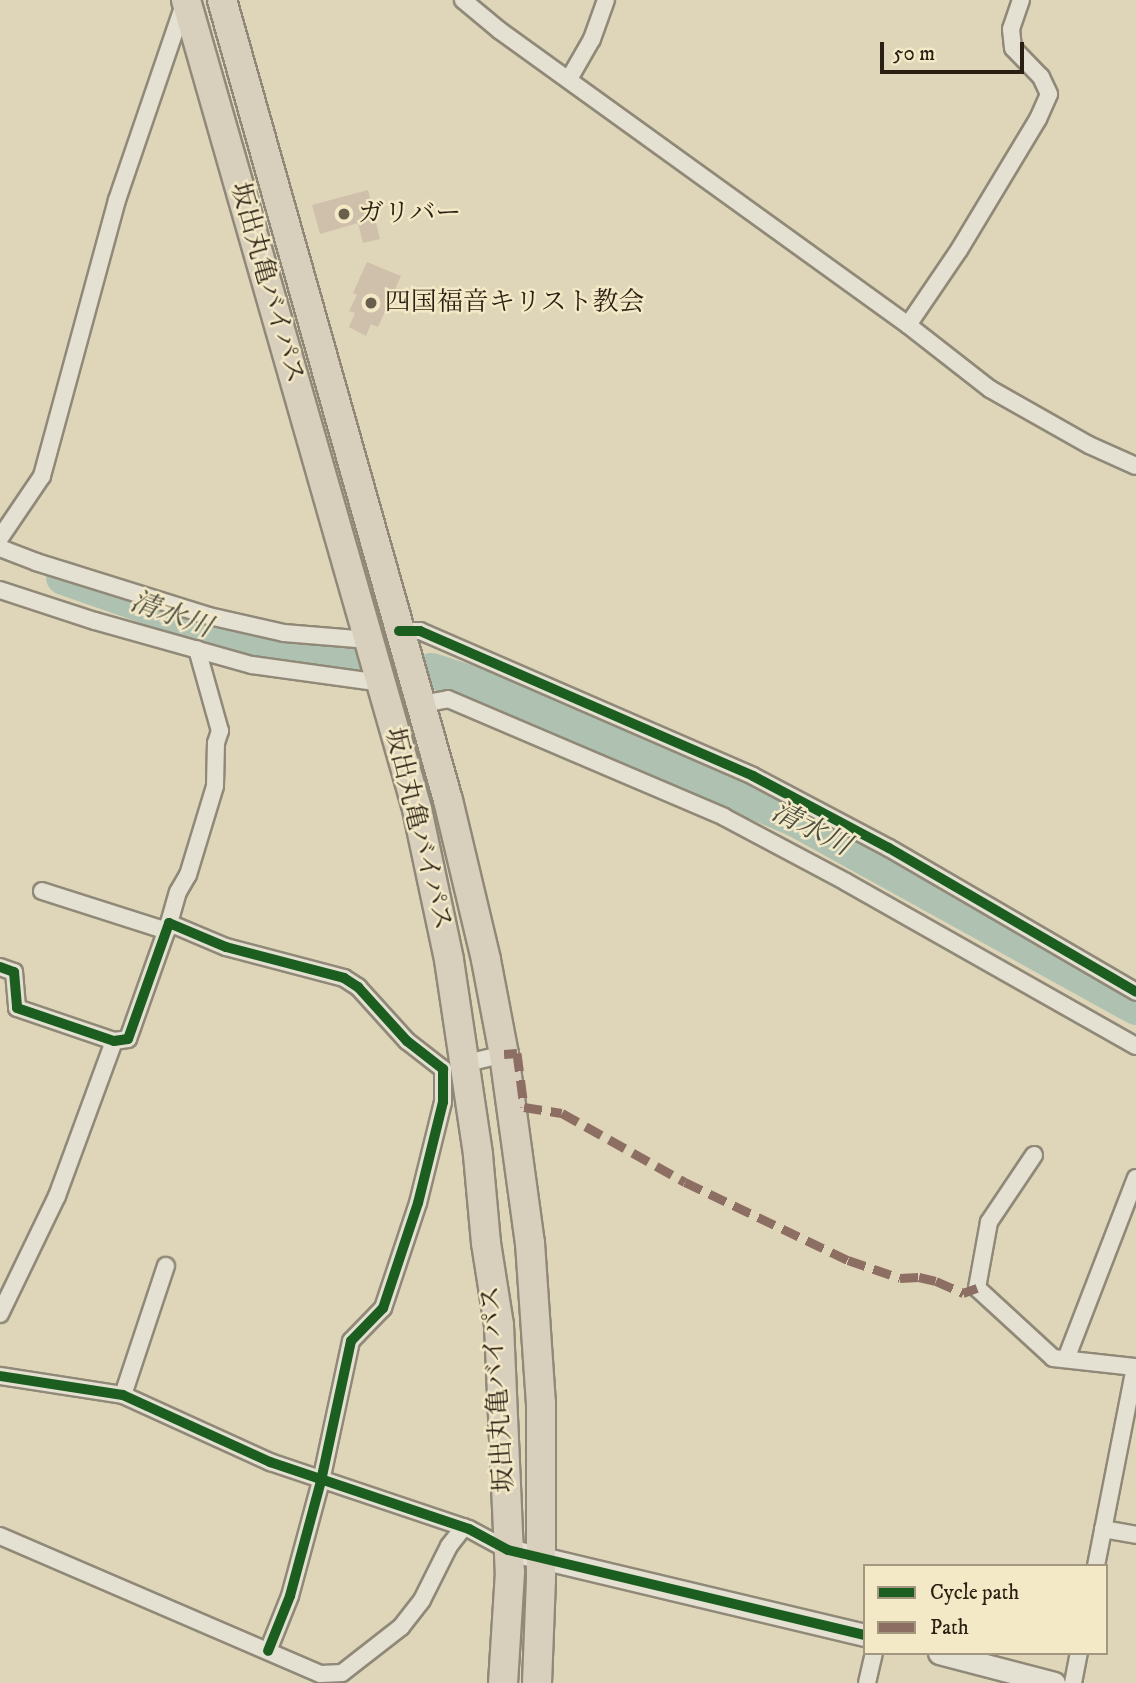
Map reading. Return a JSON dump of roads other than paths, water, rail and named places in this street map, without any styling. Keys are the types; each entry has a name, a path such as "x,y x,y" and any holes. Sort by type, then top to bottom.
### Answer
{"highway":[{"name":"坂出丸亀バイパス","path":"186,0 417,809 449,960 454,1066 499,1325 508,1550 503,1683"},
{"name":"坂出丸亀バイパス","path":"222,0 399,631 422,704 485,960 504,1054 530,1243 541,1403 542,1559 537,1683"}],"street":[{"path":"0,538 42,476 117,200 186,0"},
{"path":"463,0 499,30 908,325 990,389 1089,445 1136,466"},
{"path":"569,79 592,39 606,0"},
{"path":"908,325 966,238 1038,119 1048,94 1041,77 1013,48 1011,29 1021,0"},
{"path":"0,548 36,562 209,616 284,634 369,640"},
{"path":"0,590 94,621 252,665 381,682"},
{"path":"399,631 420,631 753,776 889,848 1136,992"},
{"path":"0,967 14,972 17,1008 114,1041 128,1039 178,892 188,875 215,786 216,743 220,731 197,649"},
{"path":"422,704 448,699 724,817 846,882 1136,1046"},
{"path":"42,891 168,927 226,947 344,978 358,987 407,1041 454,1066 504,1054"},
{"path":"0,1314 57,1196 114,1041"},
{"path":"268,1651 290,1597 321,1481 351,1341 383,1308 418,1203 454,1066"},
{"path":"1034,1155 989,1222 977,1288 1053,1358 1135,1367 1096,1564"},
{"path":"1066,1360 1136,1178"},
{"path":"123,1395 166,1266"},
{"path":"0,1376 123,1395 321,1481 464,1527 508,1550 863,1635"},
{"path":"0,1536 321,1674 342,1673 401,1627 422,1600 449,1546 464,1527"},
{"path":"1103,1529 1136,1535"},
{"path":"867,1683 874,1655"},
{"path":"947,1655 1054,1683"},
{"path":"1073,1683 1079,1655"}],"waterway":[{"name":"清水川","path":"63,577 234,637 348,656"},
{"name":"清水川","path":"431,670 512,696 795,819 1136,1007"}],"place":[{"name":"ガリバー","path":"344,214"},
{"name":"四国福音キリスト教会","path":"371,303"}]}
